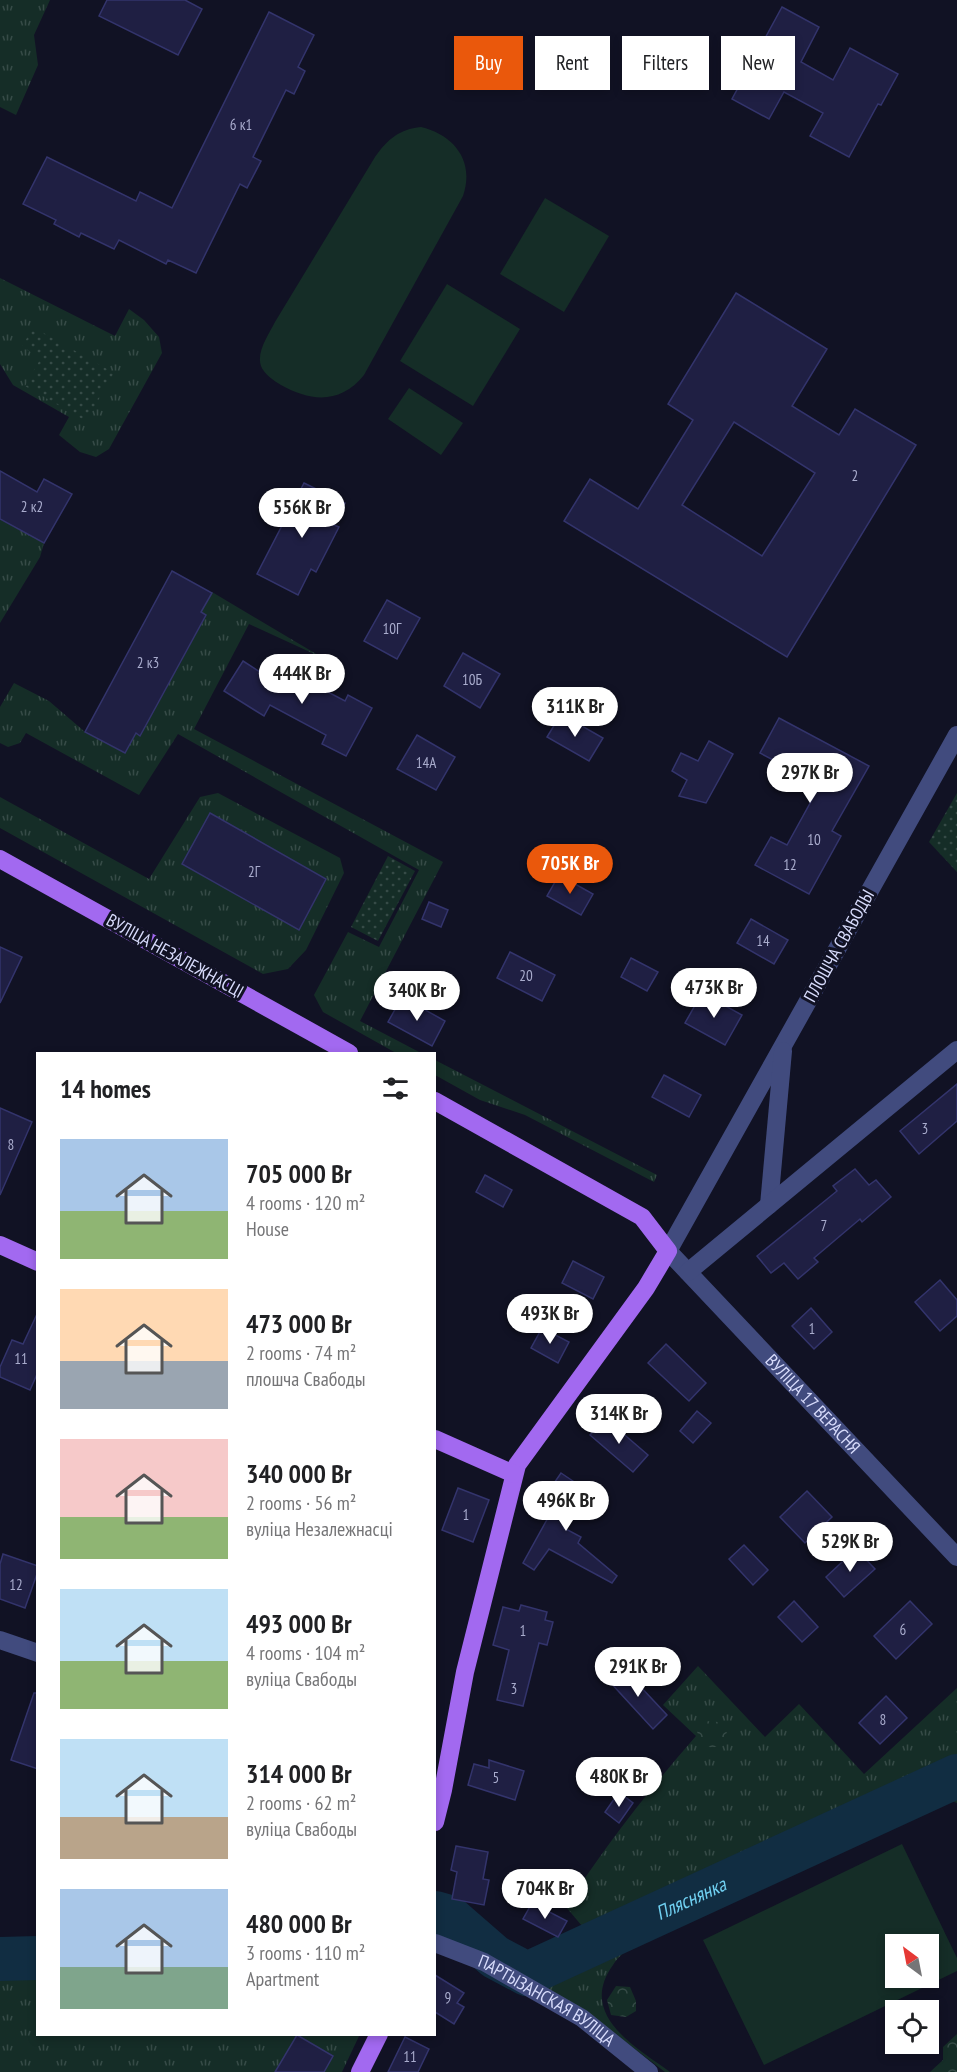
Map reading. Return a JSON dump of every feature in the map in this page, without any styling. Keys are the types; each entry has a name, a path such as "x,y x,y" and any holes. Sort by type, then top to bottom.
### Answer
{"main road":[{"name":"ВУЛІЦА НЕЗАЛЕЖНАСЦІ","path":"0,859 347,1052"},
{"path":"436,1102 642,1217 668,1251 646,1288 522,1456 514,1474 465,1672 439,1789 436,1814"},
{"path":"0,1245 36,1261"},
{"path":"436,1439 514,1474"},
{"path":"360,2072 378,2036"}],"street":[{"name":"ПЛОШЧА СВАБОДЫ","path":"668,1251 957,735"},
{"path":"769,1205 783,1046"},
{"path":"688,1272 957,1050"},
{"name":"ВУЛІЦА 17 ВЕРАСНЯ","path":"668,1251 957,1557"},
{"path":"0,1640 36,1652"},
{"name":"ПАРТЫЗАНСКАЯ ВУЛІЦА","path":"436,1943 484,1962 582,2018 649,2072"}],"green space":[{"path":"0,0 50,0 34,35 38,65 16,115 0,107"},
{"path":"421,127 443,136 459,151 466,172 463,196 364,375 346,391 336,395 314,397 292,391 272,379 262,369 260,355 270,332 375,157 394,136 406,130"},
{"path":"545,198 609,236 564,312 500,274"},
{"path":"0,278 115,336 129,309 144,320 159,337 162,353 109,449 96,457 80,452 59,435 69,417 13,385 0,364"},
{"path":"447,284 520,329 473,406 400,361"},
{"path":"33,327 114,373 86,421 25,386 41,358 22,347"},
{"path":"409,388 463,423 441,455 388,419"},
{"path":"0,519 44,543 40,557 0,623"},
{"path":"212,592 323,658 249,624 194,729 443,862 360,1021 419,1052 394,1052 323,1012 314,995 348,932 379,947 419,870 178,734 139,795 26,733 20,743 8,747 0,743 0,707 14,683 49,701 85,732 125,753 136,733 140,736 174,661 180,664 206,615 201,612"},
{"path":"218,793 340,858 344,873 306,950 288,969 263,974 0,828 0,797 149,879 200,797"},
{"path":"957,793 957,872 929,842"},
{"path":"388,856 415,871 378,941 351,927"},
{"path":"436,1061 657,1175 654,1182 525,1115 480,1100 436,1076"},
{"path":"698,1666 765,1737 799,1704 864,1774 957,1688 957,1803 939,1796 640,1939 613,1965 604,1983 602,1999 606,2014 615,2028 628,2040 670,2072 665,2072 597,2020 443,1937 436,1929 436,1913 449,1917 495,1957 526,1974 562,1957 582,1926 566,1907 628,1819 696,1736 663,1705"},
{"path":"706,1721 718,1722 727,1731 724,1744 712,1748 700,1743 697,1731"},
{"path":"902,1844 957,1958 957,1971 939,1980 939,1934 885,1934 885,1988 922,1988 897,2000 885,2000 885,2006 764,2065 703,1940"},
{"path":"36,1958 36,2036 359,2036 342,2072 0,2072 0,1959"},
{"path":"616,1986 630,1987 636,2001 636,2011 626,2017 611,2015 607,2000"},
{"path":"957,2034 957,2072 930,2072 943,2060 943,2047"}],"building":[{"path":"107,0 185,0 202,9 178,55 99,16"},
{"path":"782,7 819,27 801,62 833,80 850,48 898,74 881,105 878,104 849,157 810,136 823,113 784,92 769,119 732,99 737,90 795,90 795,36 766,36"},
{"path":"269,12 314,35 298,67 305,71 294,94 286,90 253,157 261,161 247,188 240,184 196,273 168,260 166,264 119,240 114,249 81,233 79,237 54,224 56,220 23,204 47,157 136,201 140,192 172,208"},
{"path":"736,293 827,349 792,406 839,435 855,409 916,445 787,657 564,521 590,479 638,509 693,420 668,404","holes":["734,422 815,473 762,556 682,505"]},
{"path":"0,471 37,492 44,479 72,494 44,543 0,519"},
{"path":"304,483 345,503 334,525 339,527 316,572 311,569 298,595 257,574"},
{"path":"172,571 212,593 201,612 206,615 140,736 136,733 125,753 85,732"},
{"path":"387,600 420,618 397,659 364,641"},
{"path":"463,653 500,674 480,708 444,686"},
{"path":"243,661 283,687 290,672 345,701 348,695 372,708 346,756 322,744 326,735 270,705 264,716 224,691"},
{"path":"561,714 603,738 589,761 547,737"},
{"path":"779,718 869,766 832,831 841,836 809,894 755,865 771,837 787,845 820,785 760,753"},
{"path":"417,735 455,757 436,790 397,769"},
{"path":"709,741 733,754 706,803 679,796 687,780 672,771 681,753 698,761"},
{"path":"210,813 326,879 299,930 182,864"},
{"path":"559,875 593,894 581,915 547,896"},
{"path":"429,902 448,910 441,927 422,919"},
{"path":"751,919 788,940 774,964 737,943"},
{"path":"0,947 22,957 0,1003"},
{"path":"510,952 555,975 542,1001 497,978"},
{"path":"631,958 658,972 647,991 621,977"},
{"path":"702,993 742,1015 725,1045 685,1023"},
{"path":"402,997 445,1021 432,1046 388,1022"},
{"path":"664,1075 701,1095 689,1117 652,1097"},
{"path":"957,1084 957,1121 919,1154 900,1131"},
{"path":"0,1108 32,1122 0,1195"},
{"path":"855,1169 869,1185 876,1180 891,1197 862,1222 860,1219 814,1258 818,1262 798,1279 784,1263 771,1273 757,1256 837,1191 833,1186"},
{"path":"485,1175 512,1190 503,1207 476,1192"},
{"path":"573,1261 604,1277 593,1299 562,1283"},
{"path":"940,1280 957,1300 957,1316 940,1331 915,1302"},
{"path":"811,1308 832,1332 814,1349 792,1326"},
{"path":"36,1316 36,1376 30,1390 0,1377 0,1367 12,1340 23,1344"},
{"path":"542,1328 569,1342 558,1363 531,1348"},
{"path":"666,1344 706,1383 689,1401 648,1363"},
{"path":"697,1411 711,1423 693,1443 680,1431"},
{"path":"605,1418 648,1455 633,1472 590,1435"},
{"path":"561,1473 589,1492 564,1528 581,1537 578,1543 617,1576 612,1583 549,1549 534,1570 523,1563 560,1496 550,1489"},
{"path":"458,1488 489,1500 473,1542 442,1530"},
{"path":"807,1491 832,1517 805,1543 780,1517"},
{"path":"744,1545 768,1570 753,1585 729,1559"},
{"path":"856,1549 875,1569 844,1597 826,1577"},
{"path":"3,1554 36,1565 36,1577 25,1608 0,1599 0,1564"},
{"path":"794,1601 818,1627 802,1642 778,1617"},
{"path":"910,1601 932,1624 896,1659 874,1636"},
{"path":"521,1605 547,1612 545,1620 553,1622 547,1645 539,1643 523,1706 497,1700 509,1650 493,1645 503,1607 519,1611"},
{"path":"623,1668 667,1715 653,1729 609,1681"},
{"path":"34,1693 36,1693 36,1768 11,1760"},
{"path":"886,1696 907,1718 880,1744 859,1723"},
{"path":"489,1760 524,1771 515,1800 468,1785 474,1764 489,1768"},
{"path":"619,1792 633,1803 619,1823 605,1812"},
{"path":"456,1846 488,1852 483,1879 489,1880 484,1905 452,1899 457,1872 451,1870"},
{"path":"532,1903 567,1921 558,1937 523,1919"},
{"path":"436,1976 464,1993 457,2003 464,2007 454,2024 436,2013"},
{"path":"296,2036 333,2056 324,2072 275,2072"},
{"path":"405,2037 429,2049 418,2072 388,2072"}],"waterway":[{"name":"Пляснянка","path":"436,1913 449,1917 495,1957 527,1974 957,1776"},
{"name":"Пляснянка","path":"0,1959 36,1958"}]}
